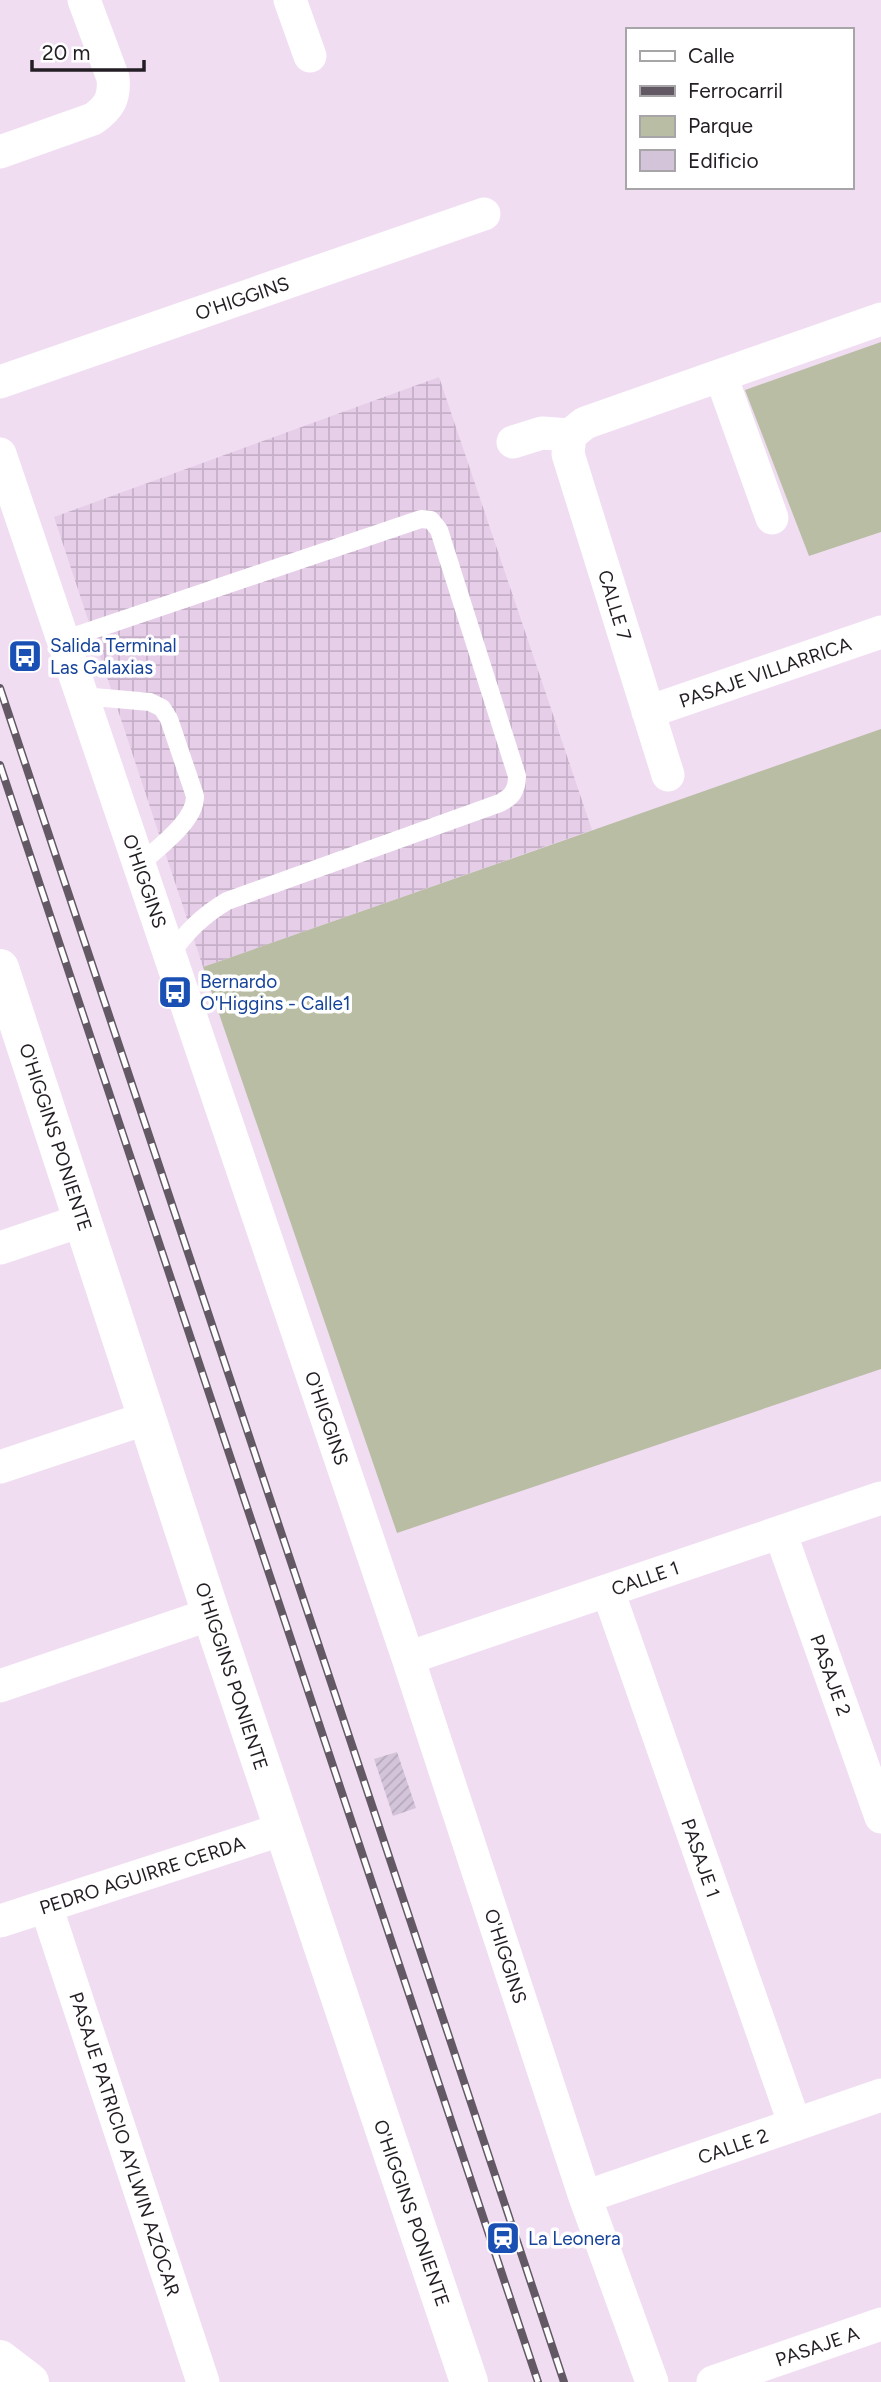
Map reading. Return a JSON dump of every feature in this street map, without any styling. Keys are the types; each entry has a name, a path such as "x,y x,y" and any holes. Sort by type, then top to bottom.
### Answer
{"street":[{"path":"0,152 93,119 111,103 113,78 84,0"},
{"path":"290,0 310,56"},
{"name":"O'HIGGINS","path":"0,383 484,214"},
{"path":"513,442 542,433 570,435 585,423 881,319"},
{"path":"720,376 772,518"},
{"name":"CALLE 7","path":"570,435 568,454 668,775"},
{"name":"O'HIGGINS","path":"0,454 408,1658 585,2197 652,2382"},
{"name":"PASAJE VILLARRICA","path":"648,712 881,632"},
{"name":"O'HIGGINS PONIENTE","path":"0,968 8,1022 83,1220 211,1614 469,2382"},
{"path":"0,1248 83,1220"},
{"path":"0,1467 147,1418"},
{"name":"CALLE 1","path":"408,1658 881,1498"},
{"name":"PASAJE 2","path":"780,1532 881,1817"},
{"name":"PASAJE 1","path":"608,1591 795,2125"},
{"path":"0,1686 211,1614"},
{"name":"PEDRO AGUIRRE CERDA","path":"0,1921 283,1829"},
{"name":"PASAJE PATRICIO AYLWIN AZÓCAR","path":"46,1906 203,2382"},
{"name":"CALLE 2","path":"585,2197 881,2095"},
{"name":"PASAJE A","path":"713,2382 881,2324"},
{"path":"0,2359 30,2382"}],"lane":[{"path":"63,640 421,519 431,520 439,530 517,776 514,791 508,799 500,803 227,901 200,918 183,935 170,956"},
{"path":"82,696 150,702 162,708 169,719 195,796 190,817 139,865"}],"shaded area":[{"path":"439,377 592,830 203,967 54,517"}],"green space":[{"path":"881,342 881,532 809,556 745,390"},
{"path":"881,729 881,1369 397,1533 203,967"}],"building":[{"path":"397,1752 416,1808 393,1816 374,1759"}],"railway":[{"path":"0,688 564,2382"},
{"path":"0,765 538,2382"}],"place":[{"name":"Salida Terminal Las Galaxias","path":"25,656"},
{"name":"Bernardo O'Higgins - Calle1","path":"175,992"},
{"name":"La Leonera","path":"503,2238"}]}
